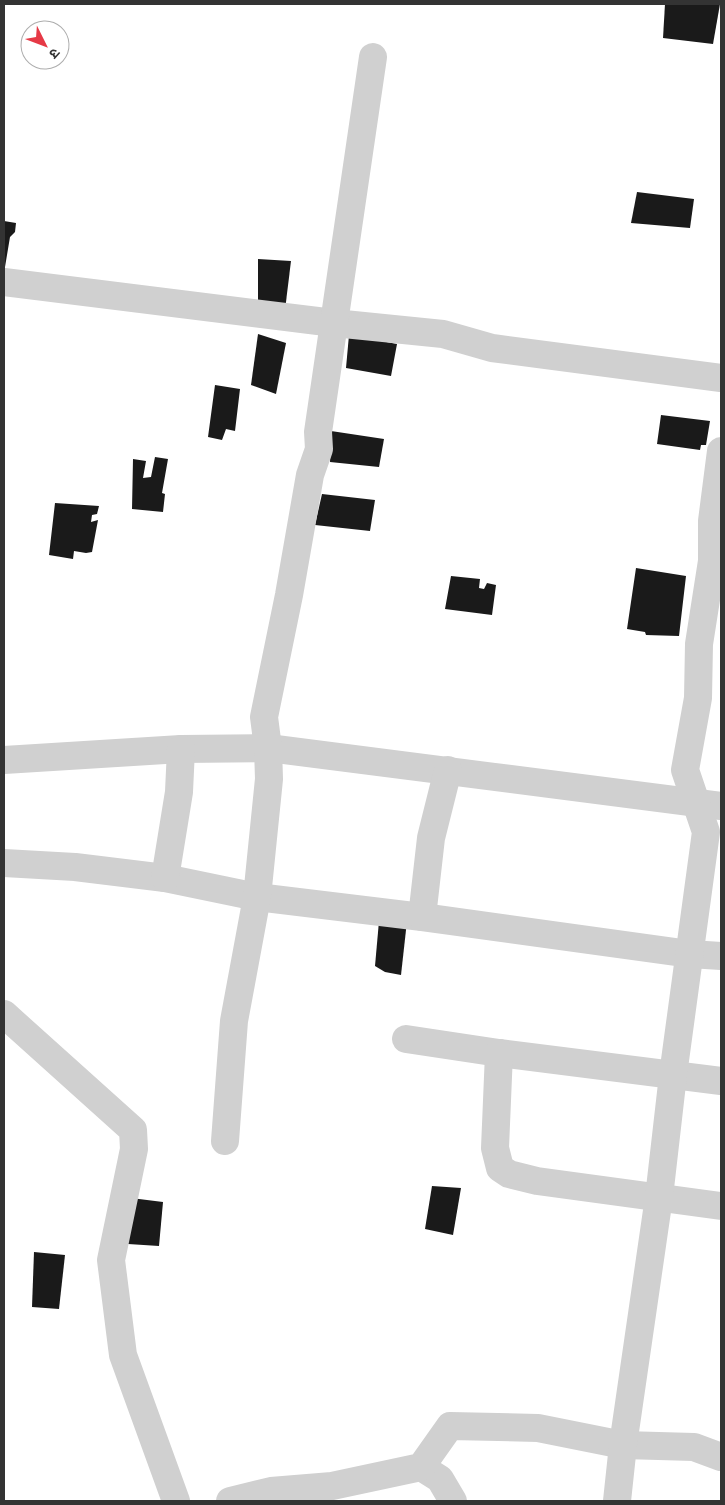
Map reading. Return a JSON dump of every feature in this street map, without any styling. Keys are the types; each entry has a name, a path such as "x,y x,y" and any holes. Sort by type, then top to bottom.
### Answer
{"street":[{"path":"225,1141 234,1021 257,897 269,779 264,717 289,595 310,475 320,449 318,432 373,57"},
{"path":"4,282 334,323 443,334 492,348 721,378"},
{"path":"617,1501 623,1445 659,1197 673,1075 706,832 708,804 685,770 698,698 700,644 712,561 712,521 721,450"},
{"path":"4,760 181,749 268,748 708,804"},
{"path":"165,878 179,792 181,749"},
{"path":"422,917 431,838 448,770"},
{"path":"4,863 74,866 165,878 257,897 422,917 690,954 721,956"},
{"path":"4,1014 133,1130 134,1149 111,1260 123,1355 176,1501"},
{"path":"406,1039 721,1081"},
{"path":"500,1053 495,1148 500,1168 509,1174 537,1181 721,1206"},
{"path":"230,1501 271,1491 332,1494 421,1467 450,1426 538,1428 623,1445 694,1447 721,1457"},
{"path":"421,1467 440,1479 453,1501"}],"building":[{"path":"665,4 720,4 713,44 663,38"},
{"path":"637,192 694,199 690,228 631,223"},
{"path":"4,221 16,223 15,232 10,237 5,267"},
{"path":"258,259 291,261 285,310 258,310"},
{"path":"258,334 286,343 276,394 251,385"},
{"path":"349,335 397,344 391,376 346,368"},
{"path":"215,385 240,389 235,431 226,429 222,440 208,437"},
{"path":"661,415 710,421 706,445 701,445 700,450 657,444"},
{"path":"331,431 384,439 379,467 330,462"},
{"path":"155,457 168,459 162,493 165,494 163,512 132,509 133,459 146,461 143,478 151,477"},
{"path":"322,494 375,500 370,531 315,525"},
{"path":"55,503 99,506 97,514 92,515 91,522 98,520 92,552 74,551 73,559 49,555"},
{"path":"636,568 686,576 679,636 646,635 645,632 627,629"},
{"path":"451,576 480,579 479,588 484,589 487,583 496,585 492,615 445,609"},
{"path":"379,921 407,921 401,975 385,972 375,966"},
{"path":"432,1186 461,1188 453,1235 425,1229"},
{"path":"131,1198 163,1202 159,1246 128,1244"},
{"path":"34,1252 65,1255 59,1309 32,1307"}]}
